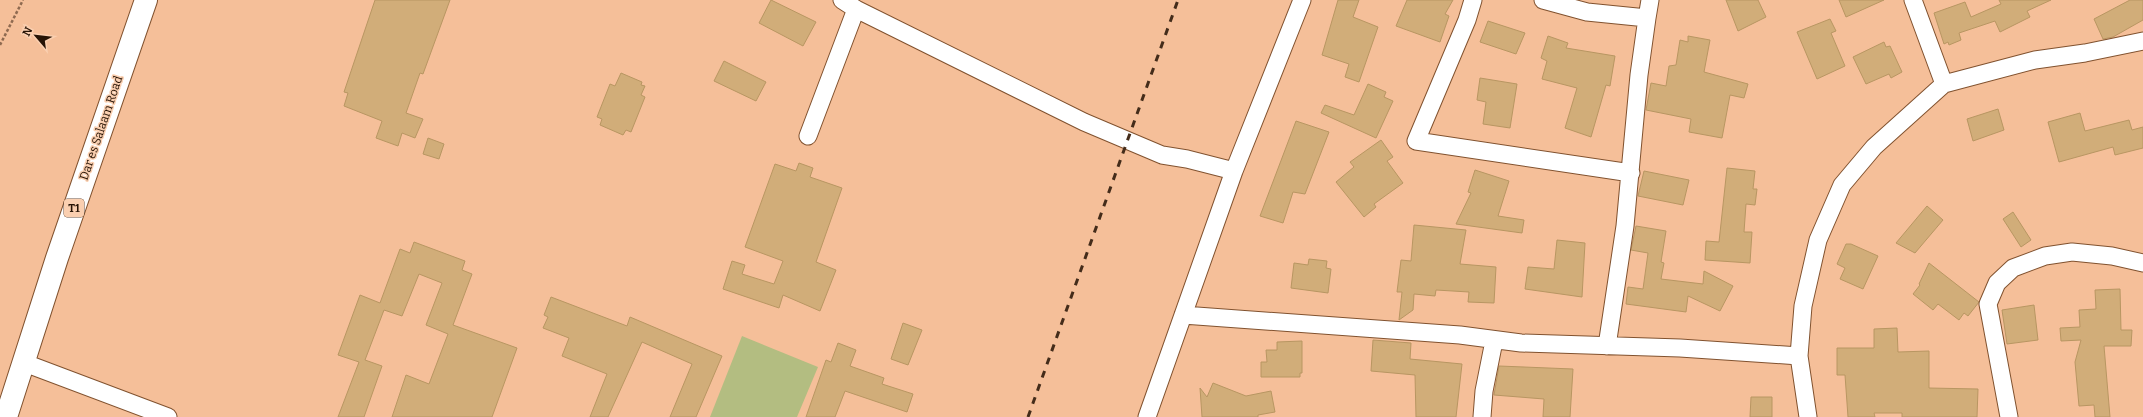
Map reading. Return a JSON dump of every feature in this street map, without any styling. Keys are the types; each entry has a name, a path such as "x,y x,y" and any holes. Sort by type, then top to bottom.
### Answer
{"highway":[{"name":"Dar es Salaam Road","path":"6,417 22,362 146,0"}],"street":[{"path":"1147,417 1234,172 1302,0"},
{"path":"1473,0 1467,20 1416,141 1631,173"},
{"path":"1543,0 1587,12 1647,18"},
{"path":"1607,346 1631,173 1639,75 1650,0"},
{"path":"1913,0 1944,84"},
{"path":"808,136 849,5 1084,122 1162,154 1188,159 1234,172"},
{"path":"1808,417 1798,356 1803,306 1818,240 1842,185 1874,147 1944,84 2034,60 2085,53 2143,40"},
{"path":"2009,417 1988,304 1997,283 2013,268 2045,256 2072,252 2112,256 2143,263"},
{"path":"1183,316 1460,335 1494,341 1680,348 1798,356"},
{"path":"1482,417 1484,392 1494,341"},
{"path":"22,362 168,417"}],"path":[{"path":"0,45 24,0"}],"green space":[{"path":"742,336 818,367 797,417 710,417"}],"building":[{"path":"375,0 450,0 423,74 420,73 406,113 423,119 415,138 402,133 398,146 376,138 382,121 344,106 348,93 344,92"},
{"path":"771,0 816,22 803,46 759,23"},
{"path":"1338,0 1359,0 1353,17 1378,27 1359,82 1345,77 1349,64 1322,55"},
{"path":"1407,0 1453,0 1445,14 1449,16 1440,42 1396,26"},
{"path":"1726,0 1758,0 1766,17 1738,31"},
{"path":"1839,0 1884,0 1846,17"},
{"path":"1999,0 2051,0 2027,11 2030,17 2000,32 1995,21 1959,33 1961,40 1949,45 1948,42 1944,44 1934,13 1965,2 1971,17 2001,4"},
{"path":"2130,0 2143,0 2143,20 2113,37 2103,39 2094,19"},
{"path":"1830,19 1836,31 1831,33 1845,66 1817,79 1797,32"},
{"path":"1488,21 1525,33 1516,54 1480,42"},
{"path":"1548,36 1568,43 1566,48 1615,56 1610,86 1606,85 1591,137 1565,128 1577,88 1542,79 1547,61 1541,58"},
{"path":"1688,36 1710,40 1704,72 1748,84 1744,98 1730,95 1722,138 1689,132 1691,119 1646,110 1651,83 1666,86 1669,66 1676,65 1680,40 1688,42"},
{"path":"1884,42 1886,47 1890,46 1902,72 1891,78 1889,74 1866,84 1853,57"},
{"path":"724,61 766,82 756,101 714,81"},
{"path":"621,73 642,82 641,85 645,86 641,95 645,97 631,132 626,130 623,135 600,125 602,119 597,117 610,84 615,86"},
{"path":"1480,78 1517,84 1510,128 1483,124 1486,102 1477,100"},
{"path":"1368,84 1386,92 1384,97 1393,101 1376,138 1321,113 1325,105 1354,115"},
{"path":"1998,109 2004,130 1973,141 1967,119"},
{"path":"2080,113 2085,131 2129,120 2132,130 2143,127 2143,148 2115,155 2113,147 2059,162 2048,122"},
{"path":"1296,121 1329,132 1305,194 1293,192 1283,223 1260,216"},
{"path":"428,138 444,144 439,159 423,154"},
{"path":"1381,140 1393,157 1387,161 1403,183 1374,204 1376,207 1364,217 1336,182 1354,167 1350,162"},
{"path":"799,163 813,168 810,177 842,188 816,262 836,270 820,311 783,295 779,308 723,289 732,261 745,265 742,274 774,284 783,261 745,247 775,164 796,171"},
{"path":"1727,168 1755,171 1753,189 1757,189 1755,205 1746,204 1744,232 1752,232 1750,263 1705,260 1706,241 1719,242"},
{"path":"1475,170 1509,181 1498,216 1524,220 1522,233 1456,224 1471,193 1468,192"},
{"path":"1644,171 1689,180 1683,205 1638,196"},
{"path":"1927,206 1943,220 1915,253 1896,243"},
{"path":"2013,212 2031,240 2021,247 2003,219"},
{"path":"1414,225 1466,230 1460,264 1496,267 1494,303 1468,302 1469,292 1436,290 1435,296 1414,294 1413,310 1399,320 1402,292 1397,292 1401,260 1411,261"},
{"path":"1636,226 1666,231 1661,262 1664,263 1661,279 1703,284 1704,271 1733,286 1720,311 1688,296 1686,312 1626,304 1628,287 1643,289 1648,253 1631,250"},
{"path":"1557,240 1585,243 1582,297 1525,289 1528,267 1554,269"},
{"path":"414,242 465,261 462,270 472,274 453,325 517,348 492,417 392,417 406,375 429,384 448,334 426,325 442,283 419,274 402,316 384,310 365,360 382,366 364,417 338,417 359,362 338,355 360,295 380,303 400,249 410,253"},
{"path":"1846,244 1851,244 1878,256 1863,289 1840,279 1845,268 1837,264"},
{"path":"1309,259 1327,261 1326,268 1331,269 1328,293 1291,288 1294,263 1308,265"},
{"path":"1929,263 1979,302 1968,316 1964,313 1959,320 1938,304 1933,310 1913,294 1920,285 1919,284"},
{"path":"2120,289 2121,330 2132,330 2131,346 2104,346 2110,417 2095,417 2094,405 2079,406 2075,362 2081,340 2061,341 2060,328 2080,327 2079,310 2096,309 2095,290"},
{"path":"551,297 627,326 630,317 722,356 696,417 670,417 692,364 642,342 608,417 590,417 607,374 562,356 569,338 543,328 548,317 544,315"},
{"path":"2034,305 2038,340 2007,344 2002,310"},
{"path":"903,323 922,330 908,365 891,359"},
{"path":"1897,328 1898,352 1929,351 1929,388 1978,389 1977,417 1902,417 1902,413 1874,413 1875,417 1848,417 1845,375 1837,375 1837,348 1874,348 1874,329"},
{"path":"1373,340 1411,343 1410,359 1462,364 1456,417 1416,417 1415,375 1371,371"},
{"path":"1302,341 1302,373 1300,373 1300,377 1261,377 1261,362 1267,362 1266,350 1277,350 1277,342"},
{"path":"838,343 856,350 850,366 884,378 882,384 913,394 907,412 845,391 835,417 806,417 826,360 831,362"},
{"path":"1499,366 1573,369 1570,417 1543,417 1544,399 1494,395"},
{"path":"1213,383 1246,396 1271,391 1275,412 1258,415 1258,417 1202,417 1200,388 1207,397"},
{"path":"1751,397 1772,397 1772,417 1750,417"}],"railway":[{"path":"1028,417 1178,0"}]}
